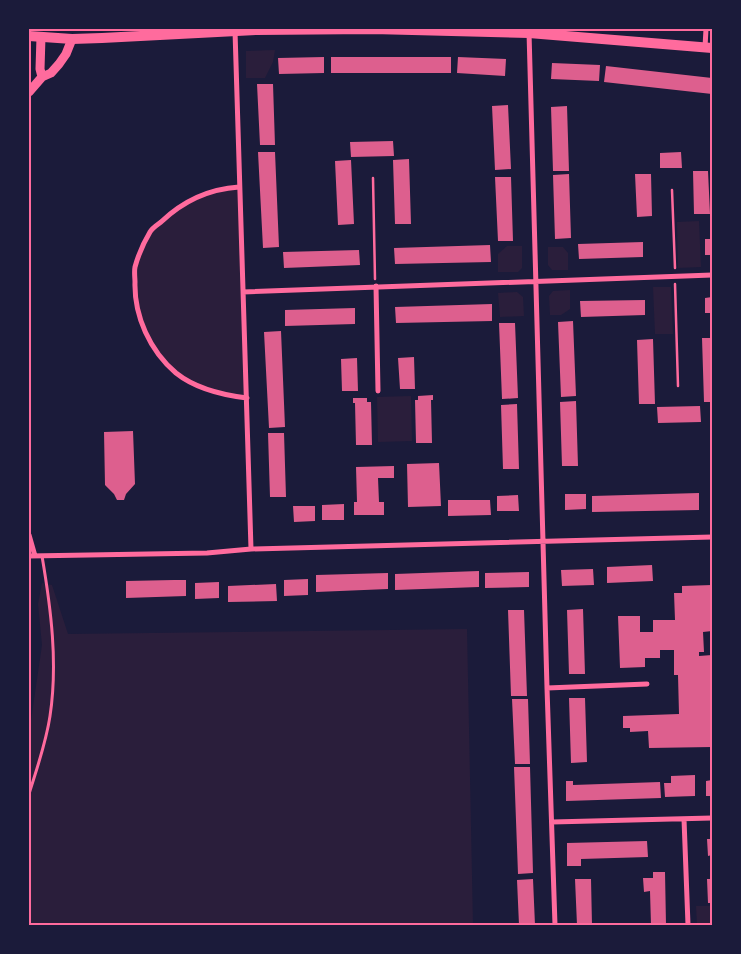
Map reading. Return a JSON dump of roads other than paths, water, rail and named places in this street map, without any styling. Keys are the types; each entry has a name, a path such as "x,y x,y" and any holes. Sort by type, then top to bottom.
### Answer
{"main road":[{"path":"29,36 373,29 529,31 709,48"}],"street":[{"path":"706,29 709,48"},
{"path":"234,31 251,549"},
{"path":"529,31 555,925"},
{"path":"29,92 42,77 50,73 59,64 78,35"},
{"path":"41,37 40,69 42,77"},
{"path":"239,187 222,188 194,198 172,211 150,231 135,269 134,298 144,330 162,359 177,374 222,394 247,398"},
{"path":"243,292 712,275"},
{"path":"376,286 378,392"},
{"path":"29,535 35,556"},
{"path":"29,556 207,553 251,549 712,537"},
{"path":"547,688 647,684"},
{"path":"552,822 712,818"},
{"path":"684,819 688,925"}],"lane":[{"path":"29,794 41,757 50,716 53,678 52,624 42,556"}]}
